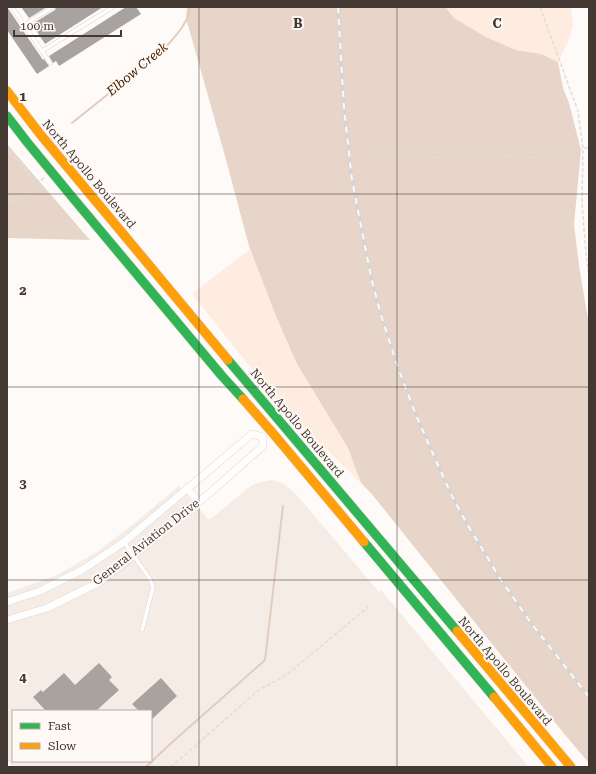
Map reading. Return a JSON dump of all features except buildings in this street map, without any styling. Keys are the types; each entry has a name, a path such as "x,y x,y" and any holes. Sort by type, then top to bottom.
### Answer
{"street":[{"name":"North Apollo Boulevard","path":"7,91 40,134 569,767"},
{"name":"North Apollo Boulevard","path":"7,116 50,170 222,376 271,431 552,767"},
{"name":"General Aviation Drive","path":"7,620 47,608 100,582 236,470 263,446 264,437 281,423"},
{"name":"General Aviation Drive","path":"7,602 40,591 82,570 124,542 252,434 264,437"},
{"path":"187,488 198,501"}],"lane":[{"path":"12,7 50,63"},
{"path":"24,25 53,7"},
{"path":"42,51 112,7"},
{"path":"124,542 150,579 153,587 142,630"},
{"path":"7,762 11,767"}],"path":[{"path":"540,7 578,111 583,148 582,202 589,276"},
{"path":"365,156 382,158 477,158 512,156 523,159 531,157 560,158 583,148 589,148"},
{"path":"7,154 13,155 22,163 36,186"},
{"path":"7,203 23,198 50,170"},
{"path":"171,767 260,689 285,676 368,607"}],"shaded area":[{"path":"187,7 445,7 454,18 486,37 516,50 541,54 558,62 563,88 569,103 581,150 574,224 589,323 589,763 371,493 361,483 348,448 297,364 276,316 249,246 186,18"},
{"path":"445,7 571,7 573,23 570,38 558,62 541,54 516,50 486,37 453,18"},
{"path":"7,144 90,240 7,238"},
{"path":"250,249 297,364 348,448 361,483 278,402 192,294"},
{"path":"272,480 282,483 295,493 379,592 381,590 529,767 7,767 7,593 59,574 97,552 179,486 209,520 252,485"}],"waterway":[{"name":"Elbow Creek","path":"72,123 163,50 184,25 190,7"},
{"path":"152,761 265,660 283,506"},
{"path":"146,767 151,762"}],"railway":[{"path":"338,7 344,108 352,180 371,277 397,365 416,415 437,463 467,524 501,580 531,623 589,697"}],"traffic: fast":[{"path":"7,116 73,198 243,399"},
{"path":"228,360 457,631"},
{"path":"364,542 494,697"}],"traffic: slow":[{"path":"7,91 40,134 228,360"},
{"path":"243,399 364,542"},
{"path":"457,631 571,767"},
{"path":"494,697 552,767"}]}
